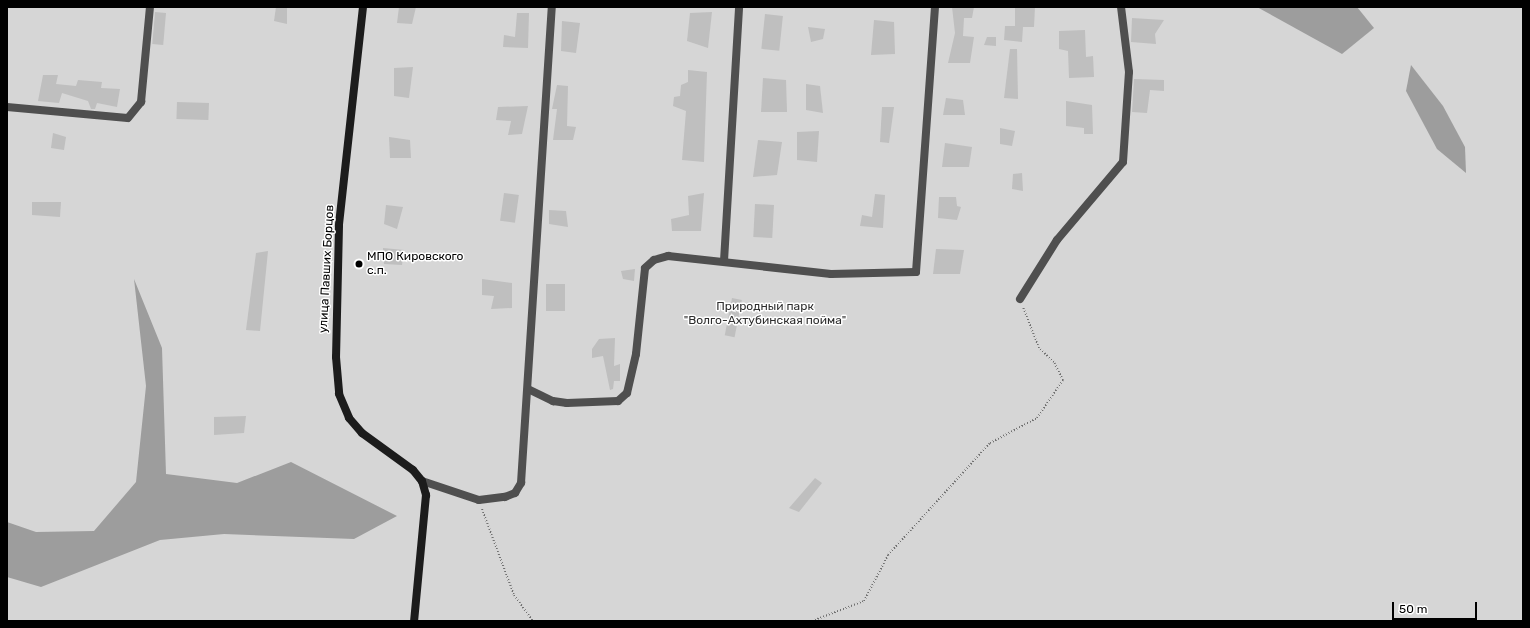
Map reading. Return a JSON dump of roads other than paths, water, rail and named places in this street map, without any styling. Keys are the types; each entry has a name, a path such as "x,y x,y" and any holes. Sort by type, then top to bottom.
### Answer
{"street":[{"path":"7,108 128,118 141,102 150,7"},
{"name":"улица Павших Борцов","path":"363,7 340,226 336,356 339,394 349,418 362,433 412,470 422,481 426,495 414,621"},
{"path":"422,481 479,500 505,498 515,493 521,483 552,7"},
{"path":"724,261 739,7"},
{"path":"528,389 553,401 567,403 618,401 627,393 636,354 645,268 654,260 668,256 831,274 916,272 935,7"},
{"path":"1020,299 1057,240 1123,162 1129,72 1121,7"}],"place":[{"name":"МПО Кировского с.п.","path":"359,264"}],"park label":[{"name":"Природный парк \"Волго-Ахтубинская пойма\"","path":"765,314"}]}
